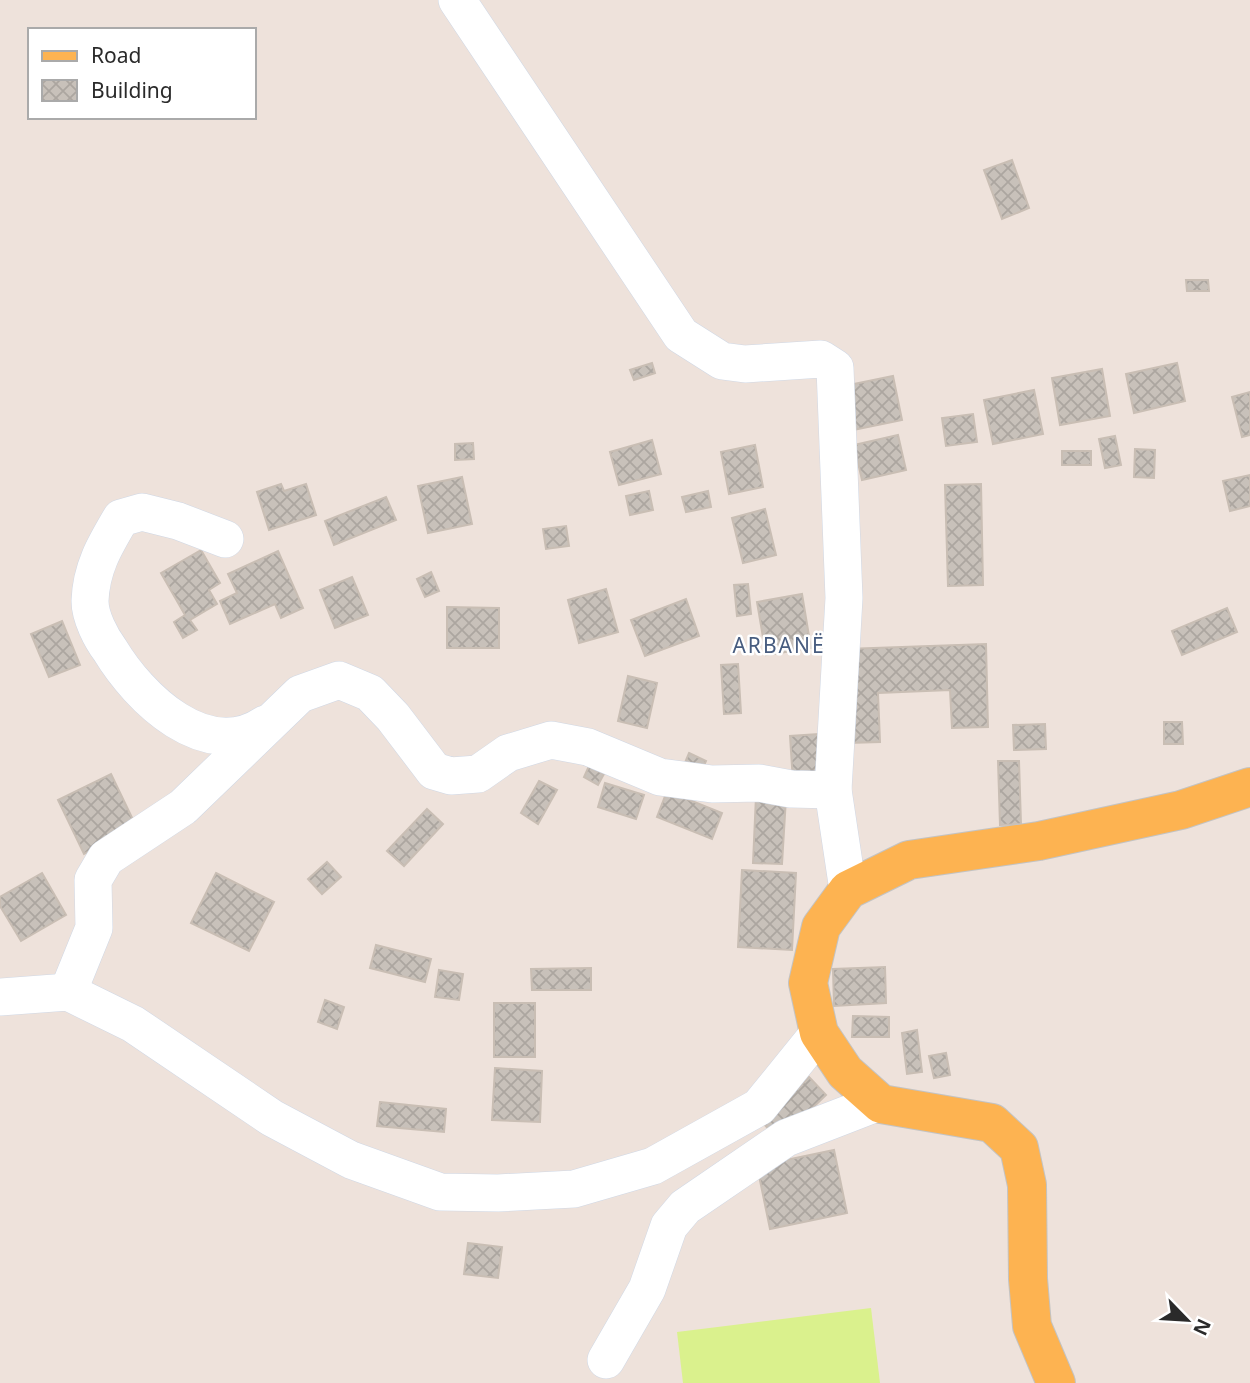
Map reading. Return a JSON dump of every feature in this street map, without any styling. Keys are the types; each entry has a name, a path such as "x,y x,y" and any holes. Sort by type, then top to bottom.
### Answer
{"main road":[{"path":"1056,1383 1032,1326 1028,1279 1027,1185 1019,1148 992,1123 878,1102 845,1072 819,1033 808,983 821,927 848,890 909,860 1039,842 1181,810 1250,787"}],"street":[{"path":"457,0 681,335 722,361 745,364 821,359 835,368 844,598 833,790 848,890"},
{"path":"225,539 178,521 142,512 121,517 98,555 90,604 101,637 128,680 167,715 209,734 241,736 275,717"},
{"path":"68,992 94,928 93,880 106,858 183,807 300,694 339,680 370,693 393,717 434,771 451,776 478,774 508,753 551,740 588,747 660,777 712,784 759,783 791,789 833,790"},
{"path":"0,998 68,992 133,1024 272,1118 351,1160 440,1192 498,1193 574,1189 653,1166 759,1107 819,1033"},
{"path":"606,1360 647,1289 669,1226 685,1208 786,1138 878,1102"}],"green space":[{"path":"871,1308 880,1383 683,1383 677,1332"}],"building":[{"path":"1012,160 1029,208 1002,219 984,170"},
{"path":"1186,280 1208,280 1209,291 1187,291"},
{"path":"652,363 655,373 634,380 630,370"},
{"path":"1177,363 1185,401 1134,413 1126,374"},
{"path":"1102,369 1110,416 1060,425 1052,378"},
{"path":"893,376 902,420 853,430 844,386"},
{"path":"1034,390 1043,434 993,444 984,400"},
{"path":"1250,392 1250,435 1242,437 1232,397"},
{"path":"973,414 977,442 946,446 942,418"},
{"path":"898,435 906,470 862,480 854,445"},
{"path":"1115,436 1121,465 1105,468 1099,439"},
{"path":"652,440 661,474 619,485 610,452"},
{"path":"473,443 474,459 455,460 455,444"},
{"path":"755,445 763,487 729,494 721,452"},
{"path":"1135,449 1155,450 1154,478 1134,477"},
{"path":"1062,451 1091,451 1091,465 1062,465"},
{"path":"1250,475 1250,506 1230,511 1223,481"},
{"path":"462,477 472,524 428,533 418,486"},
{"path":"281,484 284,491 306,484 316,515 269,530 257,492"},
{"path":"981,484 983,585 948,586 945,485"},
{"path":"649,491 653,510 630,515 626,496"},
{"path":"708,491 711,507 686,512 682,497"},
{"path":"386,497 396,520 334,545 325,521"},
{"path":"765,509 776,555 743,563 732,518"},
{"path":"566,526 569,546 546,549 543,529"},
{"path":"201,550 220,583 209,590 217,604 190,620 197,630 183,638 174,622 185,615 161,573"},
{"path":"278,551 303,608 281,618 275,604 230,624 220,601 237,593 228,574"},
{"path":"431,572 439,591 425,597 417,579"},
{"path":"352,577 368,615 335,628 320,590"},
{"path":"748,584 751,614 737,616 734,585"},
{"path":"606,589 618,632 579,643 568,600"},
{"path":"802,594 811,648 766,655 757,602"},
{"path":"686,599 699,636 645,656 631,620"},
{"path":"447,607 499,608 499,648 447,648"},
{"path":"1227,608 1237,632 1182,655 1172,631"},
{"path":"62,621 80,665 49,677 31,634"},
{"path":"986,644 988,727 952,728 950,690 878,693 880,742 848,743 846,649"},
{"path":"738,664 741,713 724,714 721,665"},
{"path":"628,676 657,683 647,728 618,721"},
{"path":"1164,722 1182,722 1183,744 1164,744"},
{"path":"1045,724 1046,749 1014,750 1013,725"},
{"path":"818,734 821,779 793,782 790,736"},
{"path":"689,753 706,761 701,772 684,765"},
{"path":"998,761 1019,761 1021,824 1000,825"},
{"path":"589,766 604,774 598,785 584,777"},
{"path":"111,774 137,828 84,854 58,800"},
{"path":"539,781 557,790 538,824 521,813"},
{"path":"605,783 644,795 636,819 598,807"},
{"path":"667,791 722,813 712,839 657,817"},
{"path":"756,796 786,798 782,864 753,863"},
{"path":"427,809 443,824 404,866 387,851"},
{"path":"327,862 341,877 322,894 308,879"},
{"path":"742,870 796,873 792,950 738,947"},
{"path":"42,873 66,915 21,941 0,906 0,897"},
{"path":"216,873 274,902 249,951 191,923"},
{"path":"376,945 431,959 425,982 370,968"},
{"path":"885,967 886,1003 834,1006 833,969"},
{"path":"591,968 591,990 532,990 531,969"},
{"path":"439,970 463,974 459,1000 435,997"},
{"path":"325,1000 344,1007 337,1029 318,1022"},
{"path":"494,1003 535,1003 535,1057 494,1057"},
{"path":"853,1016 889,1017 889,1037 852,1037"},
{"path":"917,1030 922,1072 907,1074 902,1033"},
{"path":"946,1053 950,1075 934,1078 929,1056"},
{"path":"495,1068 542,1071 540,1122 492,1120"},
{"path":"809,1077 826,1095 779,1140 763,1123"},
{"path":"380,1102 446,1109 444,1132 377,1126"},
{"path":"834,1150 847,1213 770,1229 757,1166"},
{"path":"468,1243 502,1247 498,1278 464,1274"}],"district":[{"name":"ARBANË","path":"779,645"}]}
